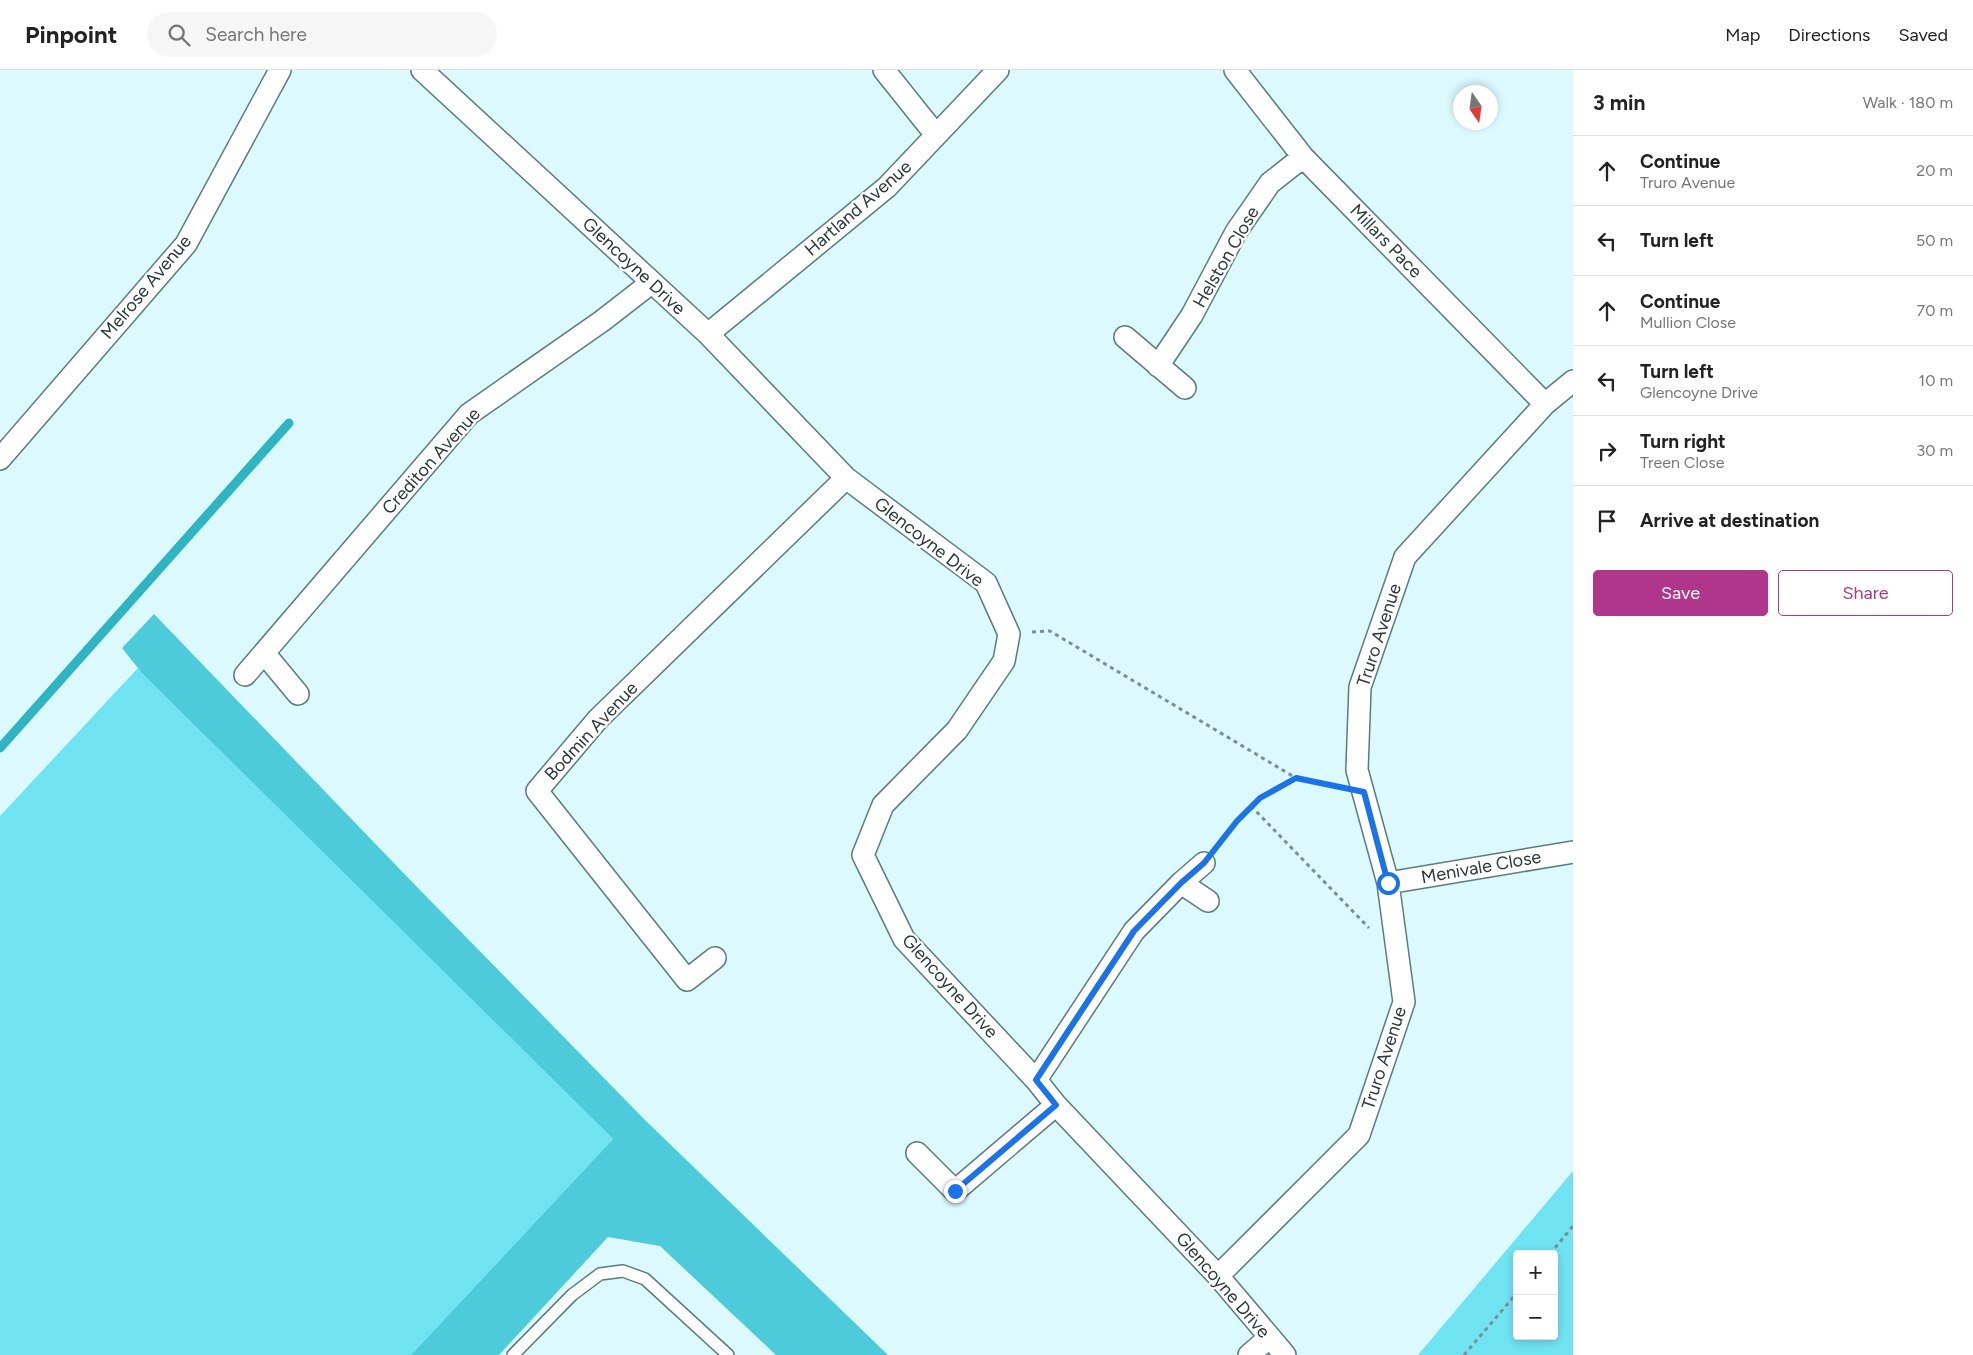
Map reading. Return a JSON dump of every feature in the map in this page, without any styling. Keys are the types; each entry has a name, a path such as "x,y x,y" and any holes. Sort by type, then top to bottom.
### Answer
{"street":[{"name":"Melrose Avenue","path":"0,458 186,244 280,70"},
{"name":"Glencoyne Drive","path":"422,70 708,334 846,478 986,583 1009,634 1004,661 958,730 883,805 863,855 904,939 1036,1080 1056,1105 1218,1276 1284,1355"},
{"path":"884,70 936,135"},
{"name":"Hartland Avenue","path":"708,334 887,187 998,70"},
{"name":"Millars Pace","path":"1235,70 1303,156 1545,404"},
{"name":"Helston Close","path":"1158,366 1192,315 1236,232 1270,183 1303,156"},
{"name":"Crediton Avenue","path":"245,675 469,414 602,321 651,283"},
{"path":"1125,337 1185,388"},
{"name":"Truro Avenue","path":"1218,1276 1359,1135 1404,1002 1388,883 1357,770 1360,687 1405,557 1545,404 1573,381"},
{"name":"Bodmin Avenue","path":"715,958 687,980 537,791 598,719 846,478"},
{"path":"264,653 298,694"},
{"name":"Menivale Close","path":"1388,883 1573,852"},
{"path":"1036,1080 1134,931 1181,883 1204,863"},
{"path":"1181,883 1208,901"},
{"path":"917,1153 955,1191 1056,1105"},
{"path":"1249,1355 1270,1337"}],"lane":[{"path":"513,1355 572,1296 593,1279 600,1274 623,1271 645,1278 728,1355"}],"path":[{"path":"1009,634 1050,631 1296,778 1364,792"},
{"path":"1204,863 1251,806 1260,798 1296,778"},
{"path":"1251,806 1371,930"},
{"path":"1553,1250 1573,1226"},
{"path":"1464,1355 1515,1295"}],"shaded area":[{"path":"154,614 645,1120 888,1355 776,1355 660,1246 608,1237 499,1355 411,1355 613,1139 142,673 122,648"},
{"path":"138,668 613,1139 411,1355 0,1355 0,816"},
{"path":"1573,1171 1573,1355 1418,1355"}],"waterway":[{"path":"0,748 289,423"}],"route":[{"path":"955,1191 1056,1105 1036,1080 1134,931 1181,883 1204,863 1237,821 1260,798 1296,778 1364,792 1388,883"}]}
